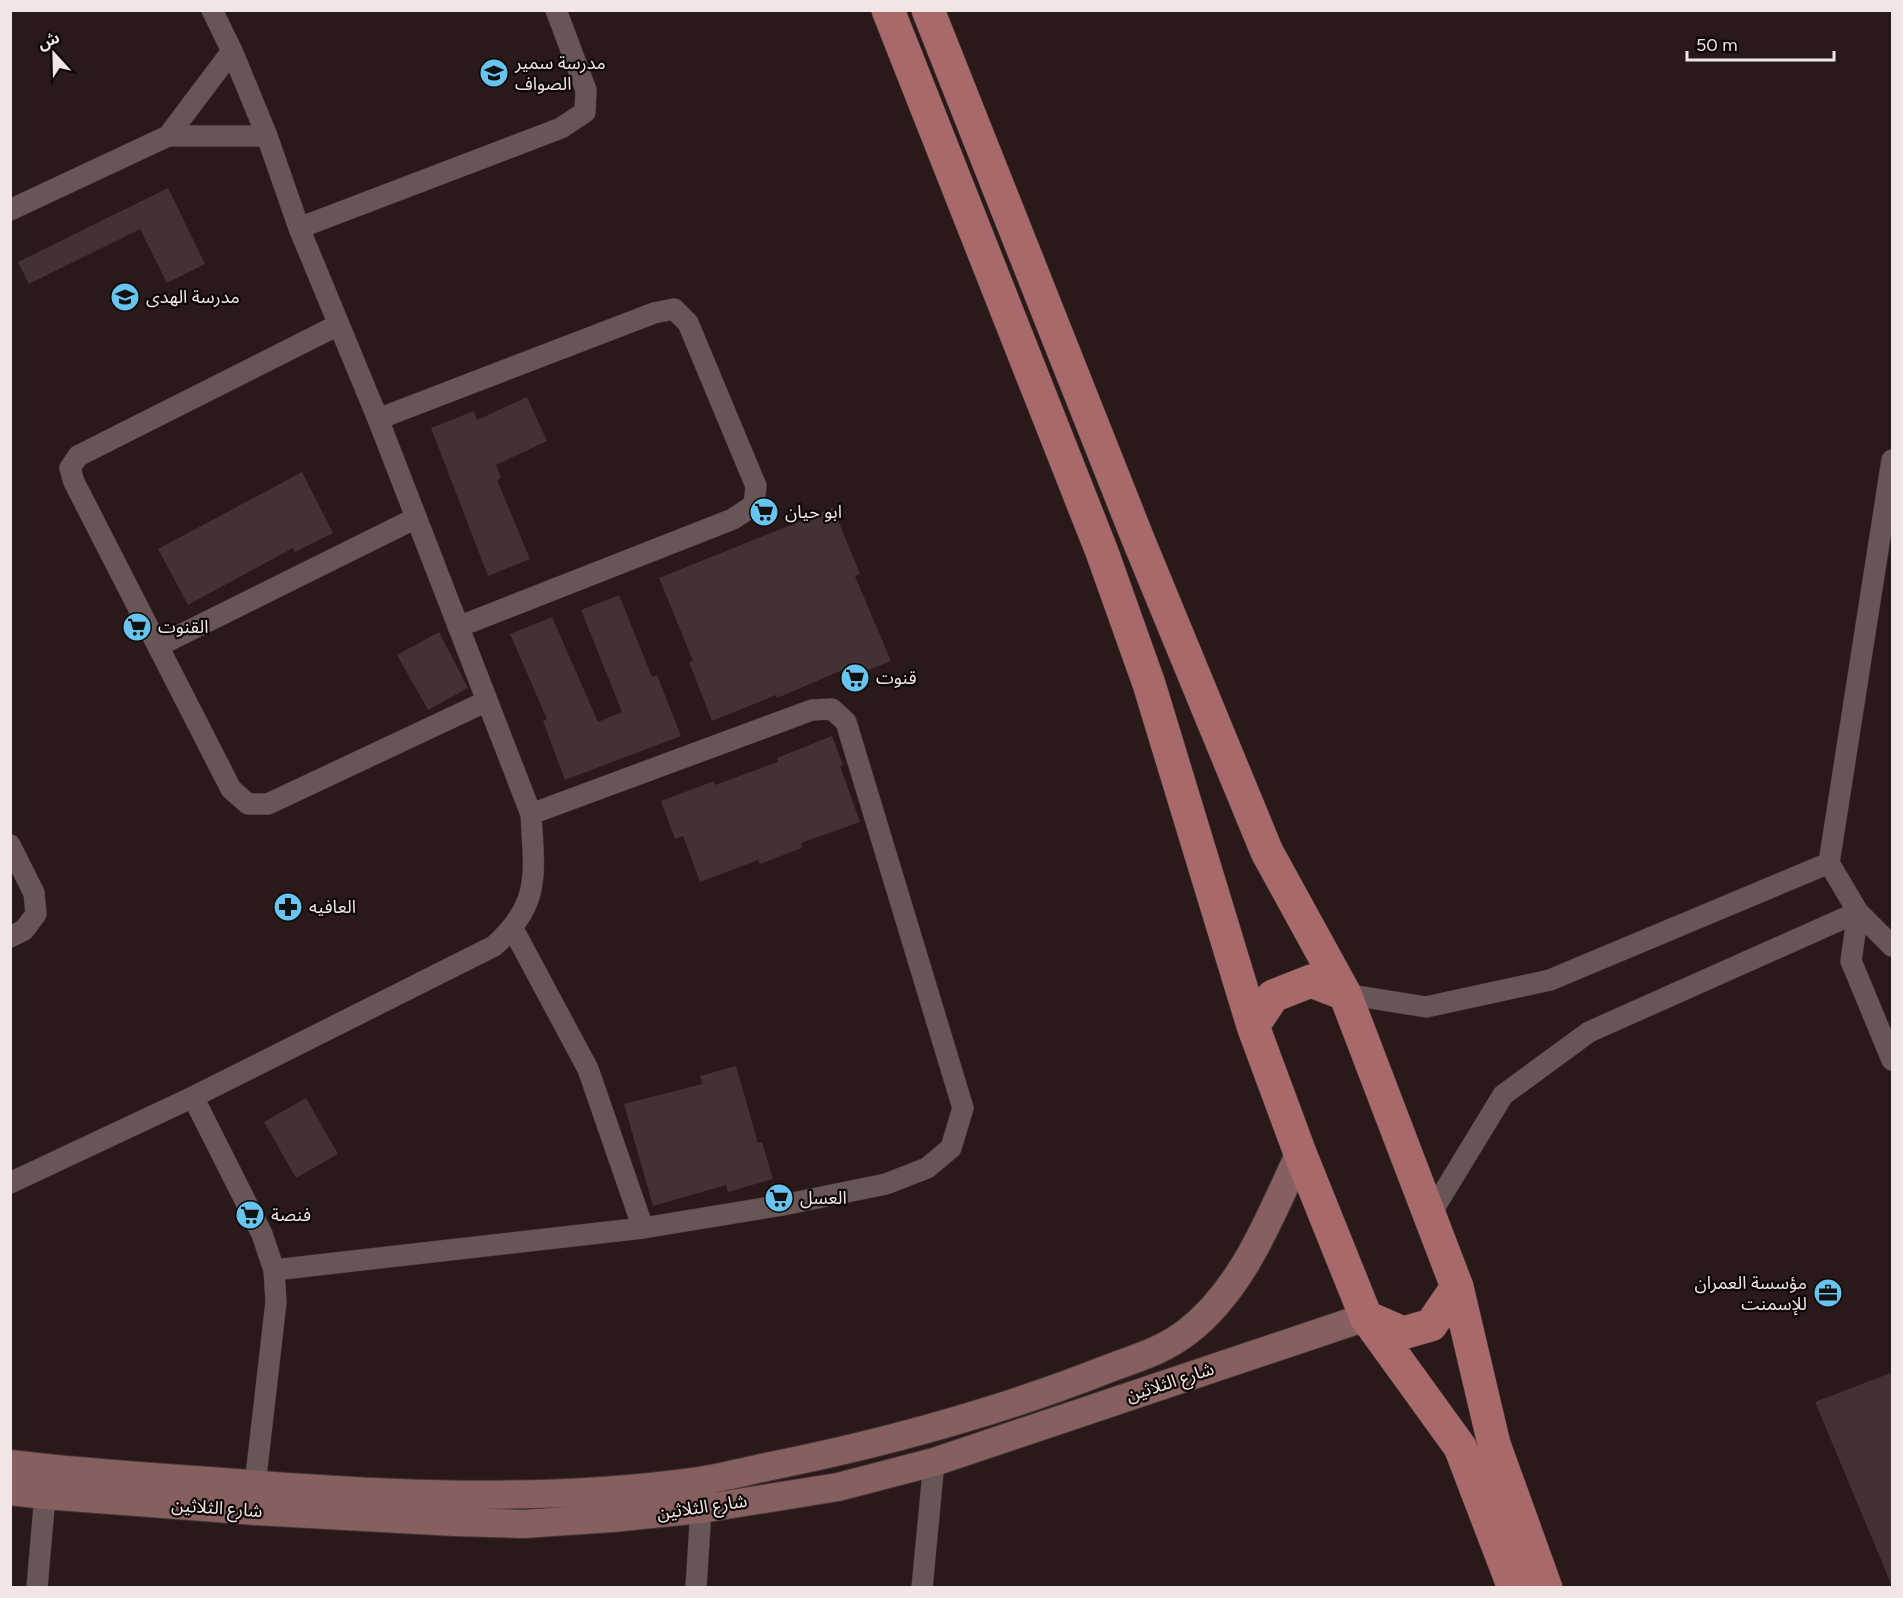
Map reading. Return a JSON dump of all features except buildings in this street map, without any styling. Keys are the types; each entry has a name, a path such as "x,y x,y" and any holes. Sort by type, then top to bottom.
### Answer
{"main road":[{"path":"888,10 1110,574 1149,684 1253,1026 1300,1154 1366,1317 1460,1448 1514,1587"},
{"path":"928,10 1138,539 1267,852 1345,994 1457,1287 1494,1444 1546,1587"},
{"path":"1253,1026 1273,996 1311,981 1345,994"},
{"path":"10,1464 47,1469 255,1485 403,1508 701,1480 830,1454 923,1431 1061,1387 1160,1350 1178,1339 1210,1311 1232,1285 1253,1251 1300,1154"},
{"path":"1366,1317 1403,1333 1431,1325 1457,1287"},
{"name":"شارع الثلاثين","path":"10,1491 45,1496 403,1508 523,1524 701,1509 838,1487 934,1462 1366,1317"},
{"path":"830,1454 838,1487"}],"street":[{"path":"10,1183 193,1097 494,945 513,929 527,907 534,876 531,814 378,419 299,228 267,136 232,51 212,10"},
{"path":"299,228 561,128 585,112 586,90 556,10"},
{"path":"168,136 232,51"},
{"path":"10,210 168,136 267,136"},
{"path":"378,419 654,313 674,309 688,323 756,486 754,505 733,519 458,627"},
{"path":"338,325 78,456 70,468 74,482 231,789 248,804 268,804 487,701"},
{"path":"1893,460 1887,527 1829,863 1858,912 1893,946"},
{"path":"158,646 416,518"},
{"path":"274,1270 643,1228 783,1205 886,1184 927,1168 951,1148 963,1108 846,722 832,709 812,710 531,814"},
{"path":"10,845 34,893 36,914 24,930 10,937"},
{"path":"1345,994 1426,1007 1550,980 1829,863"},
{"path":"1858,912 1851,961 1893,1060"},
{"path":"1430,1215 1503,1095 1589,1032 1858,912"},
{"path":"513,929 588,1069 643,1228"},
{"path":"193,1097 262,1234 274,1270 276,1302 255,1485"},
{"path":"922,1587 934,1462"},
{"path":"37,1587 45,1496"},
{"path":"696,1587 701,1509"}],"place":[{"name":"مدرسة سمير الصواف","path":"494,73"},
{"name":"مدرسة الهدى","path":"125,297"},
{"name":"ابو حيان","path":"764,512"},
{"name":"القنوت","path":"137,627"},
{"name":"قنوت","path":"855,678"},
{"name":"العافيه","path":"288,907"},
{"name":"العسل","path":"779,1198"},
{"name":"فنصة","path":"250,1215"},
{"name":"مؤسسة العمران للإسمنت","path":"1828,1293"}]}
